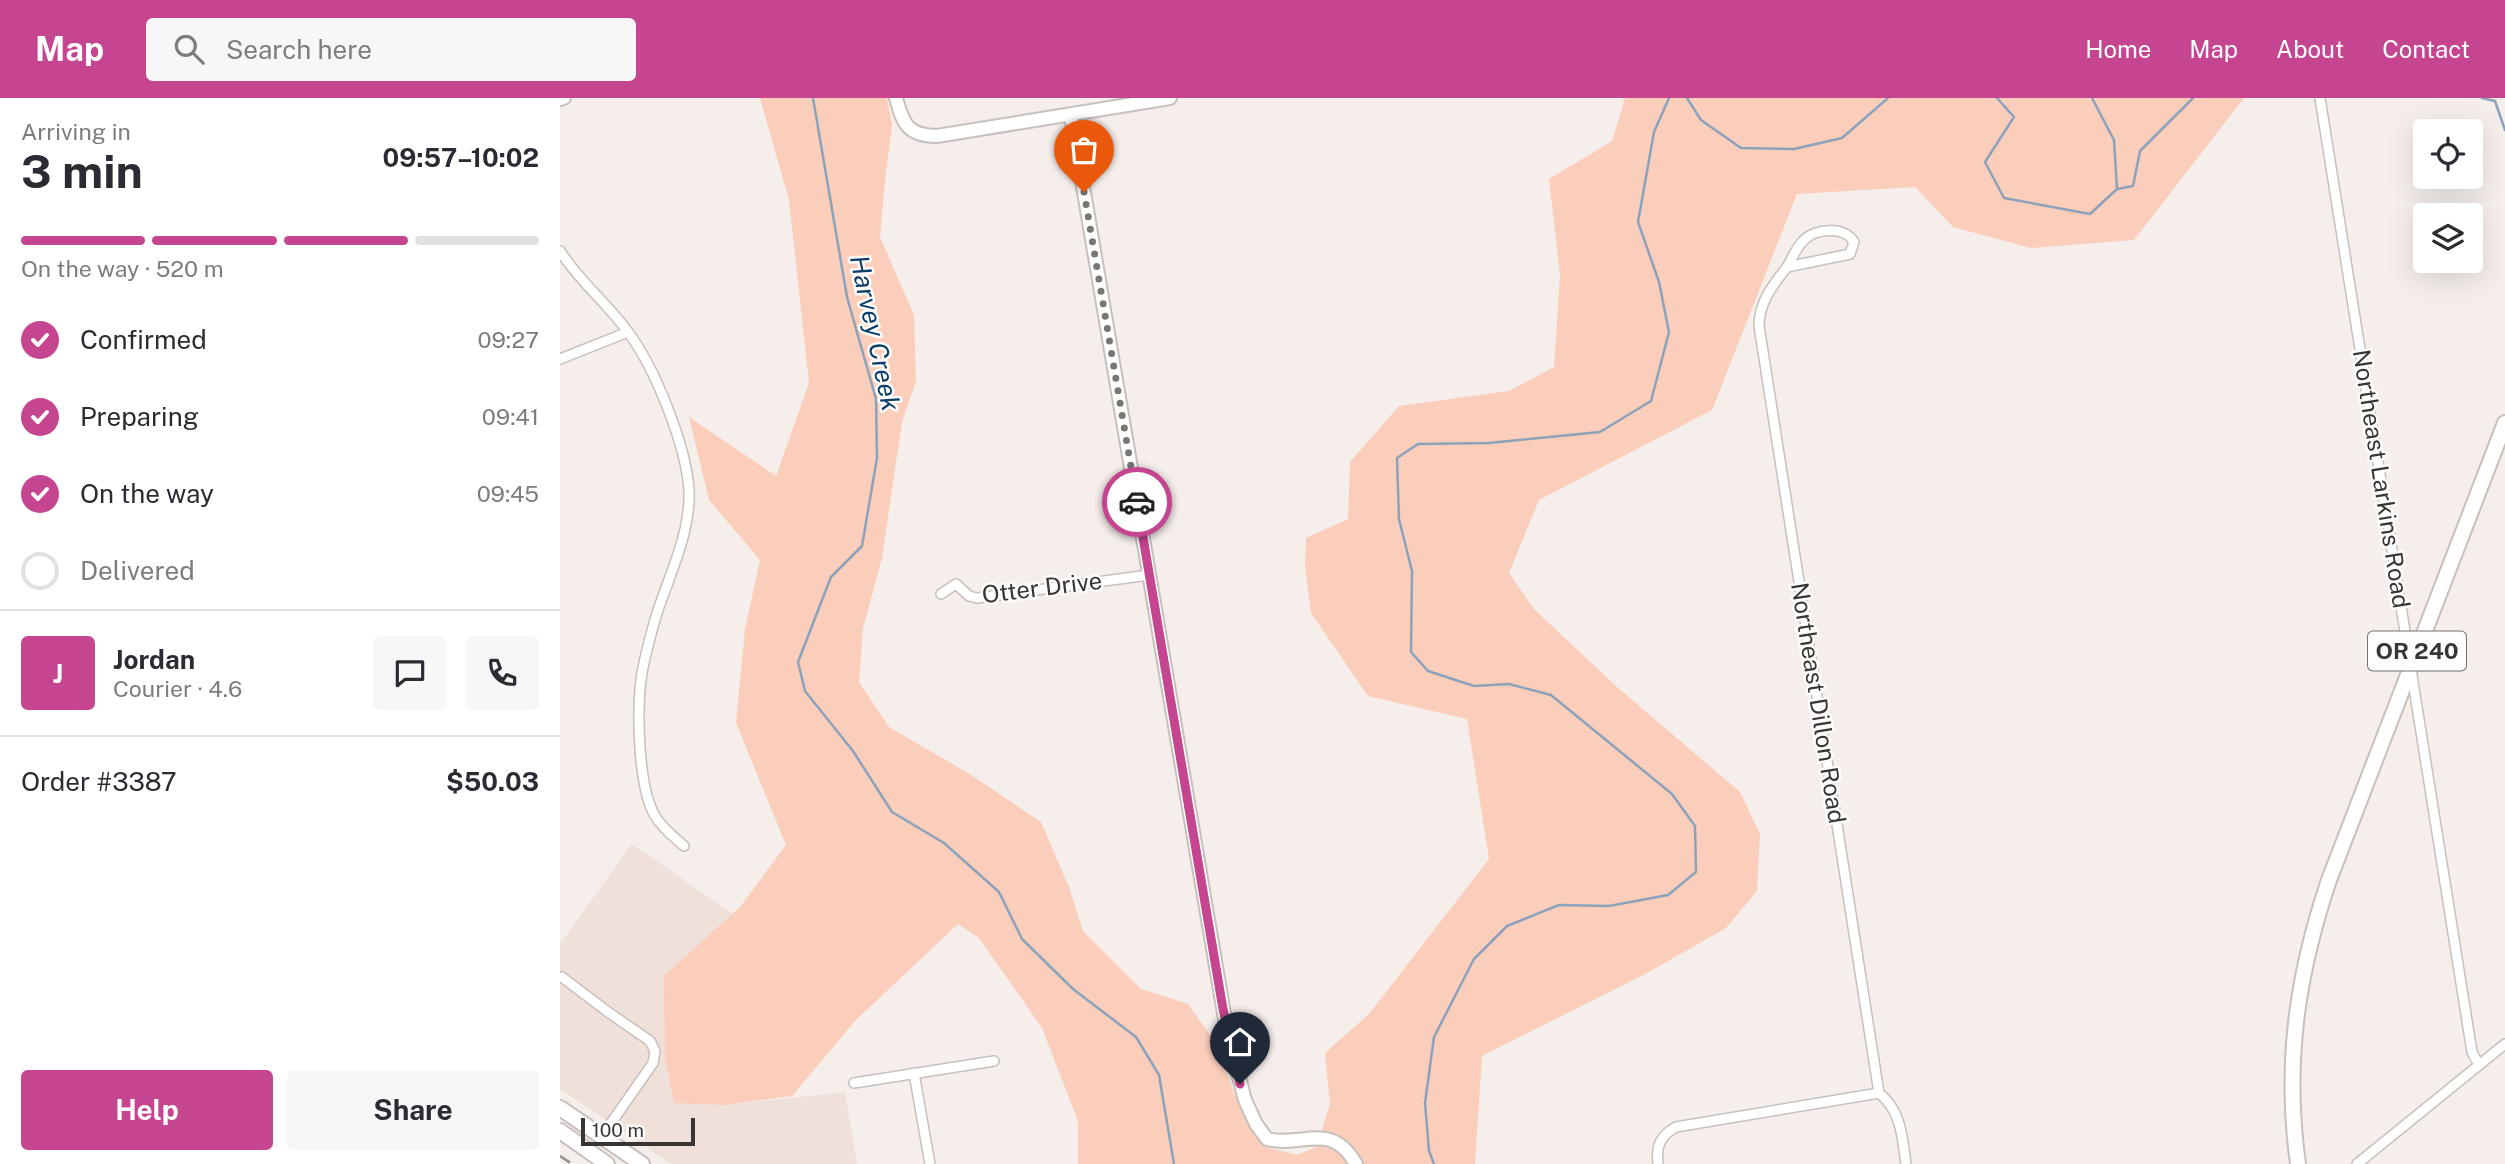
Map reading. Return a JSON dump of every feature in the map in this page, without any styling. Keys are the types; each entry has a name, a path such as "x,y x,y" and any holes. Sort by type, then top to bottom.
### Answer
{"main road":[{"name":"OR 240","path":"2298,1164 2292,1110 2293,1045 2306,958 2329,880 2505,424"},
{"path":"560,1108 642,1164"},
{"path":"560,1132 607,1164"}],"street":[{"path":"896,98 904,123 912,132 926,136 1071,116 1170,98"},
{"name":"Northeast Larkins Road","path":"2320,98 2472,1052 2479,1065"},
{"path":"1071,116 1225,1019 1245,1100 1256,1125 1267,1139 1327,1138 1341,1145 1356,1164"},
{"path":"1840,231 1850,235 1854,243 1850,254 1787,267 1803,240 1816,232 1840,231"},
{"path":"560,251 579,277 628,332 660,391 684,462 689,489 685,526 650,637 641,679 640,700 642,768 650,806 663,826 684,846"},
{"name":"Northeast Dillon Road","path":"1787,267 1770,289 1759,313 1761,346 1879,1093"},
{"path":"560,359 628,332"},
{"name":"Otter Drive","path":"942,594 956,584 969,596 977,598 1150,575"},
{"path":"562,977 650,1041 655,1051 653,1063 602,1136"},
{"path":"2357,1164 2505,1044"},
{"path":"854,1083 994,1061"},
{"path":"914,1073 930,1164"},
{"path":"1658,1164 1657,1149 1661,1139 1676,1127 1879,1093 1889,1101 1899,1120 1906,1164"}],"shaded area":[{"path":"760,98 887,98 892,125 880,237 914,315 916,381 902,422 882,558 863,628 859,682 889,727 968,773 1041,822 1069,887 1083,931 1141,989 1188,1004 1213,1039 1243,1115 1265,1147 1297,1155 1316,1147 1330,1104 1325,1053 1369,1014 1489,859 1467,719 1368,696 1311,613 1305,567 1306,538 1348,519 1350,462 1399,406 1509,391 1554,367 1560,275 1549,179 1612,141 1625,98 2244,98 2134,240 2031,248 1953,227 1915,187 1797,194 1712,410 1539,500 1509,573 1534,609 1616,686 1740,792 1760,834 1757,891 1726,928 1647,973 1482,1056 1475,1164 1078,1164 1078,1121 1042,1028 979,938 958,924 855,1021 792,1096 725,1105 674,1103 665,1057 664,976 740,907 786,845 736,723 745,629 760,560 709,500 689,417 776,476 809,383 789,200"},
{"path":"632,844 733,914 664,976 725,1105 845,1092 857,1164 671,1164 560,1089 560,944"}],"waterway":[{"name":"Harvey Creek","path":"813,98 847,297 876,399 877,458 862,546 831,577 798,662 805,691 853,751 892,812 944,843 999,892 1022,939 1073,989 1136,1037 1159,1075 1174,1164"},
{"path":"1434,1164 1429,1151 1425,1103 1434,1037 1474,959 1507,926 1559,905 1609,906 1668,895 1696,872 1695,826 1672,794 1551,695 1509,684 1474,686 1428,671 1411,652 1412,571 1399,519 1397,458 1418,444 1489,443 1600,432 1651,401 1669,332 1659,282 1638,222 1654,132 1669,98"},
{"path":"1687,98 1701,120 1741,148 1794,149 1842,138 1888,98"},
{"path":"1997,98 2014,117 1985,162 2004,198 2090,214 2117,189 2114,140 2092,98"},
{"path":"2117,189 2133,186 2140,151 2193,98"},
{"path":"2482,98 2495,101 2505,130"}],"railway":[{"path":"560,1156 572,1164"}],"way so far":[{"path":"1084,192 1137,502"}],"route":[{"path":"1137,502 1223,1009 1240,1084"}]}
